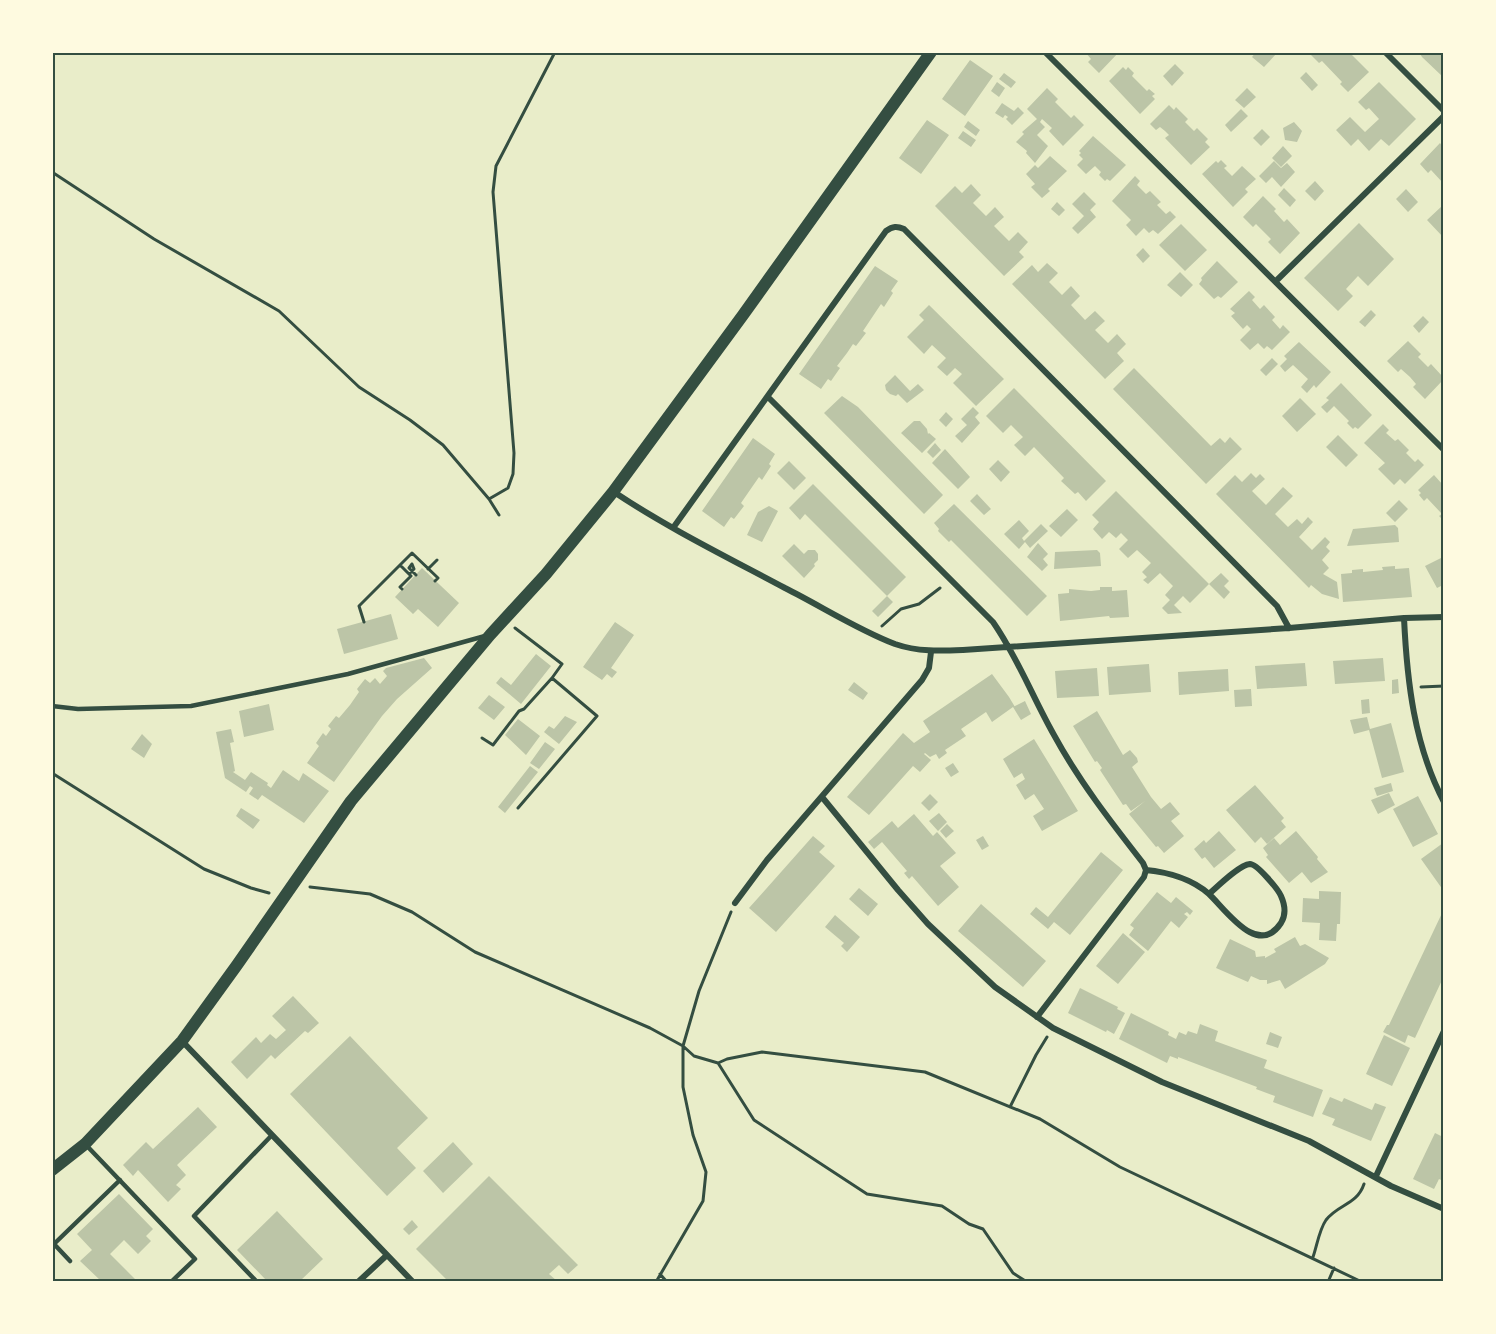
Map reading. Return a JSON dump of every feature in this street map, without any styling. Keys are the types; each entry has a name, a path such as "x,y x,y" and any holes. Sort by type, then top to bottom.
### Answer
{"main road":[{"path":"52,1170 85,1144 182,1041 351,801 489,635 546,574 613,492 931,52"}],"street":[{"path":"1045,52 1443,450"},
{"path":"1385,52 1443,111"},
{"path":"1276,281 1443,116"},
{"path":"673,528 886,231 894,227 904,229 1137,463 1277,606 1289,628"},
{"path":"768,397 993,622 1010,647 1055,737 1079,777 1107,818 1143,863 1146,870 1144,877 1037,1017"},
{"path":"613,492 673,528 876,635 896,644 931,652 1443,617"},
{"path":"1404,618 1415,721 1428,766 1443,802"},
{"path":"735,903 767,860 922,680 929,668 931,652"},
{"path":"822,797 928,924 995,987 1053,1028 1162,1082 1309,1141 1391,1186 1443,1209"},
{"path":"1146,870 1162,871 1182,878 1209,894 1219,907 1248,932 1256,935 1268,934 1276,929 1283,920 1285,909 1281,896 1257,866 1249,864 1241,868 1209,894"},
{"path":"1376,1176 1443,1031"},
{"path":"182,1041 413,1281"},
{"path":"358,1281 387,1255"}],"lane":[{"path":"52,706 78,709 191,706 348,674 489,635"},
{"path":"256,1281 194,1216 272,1135"},
{"path":"85,1144 195,1258 171,1281"},
{"path":"70,1261 54,1244 120,1180"}],"path":[{"path":"489,499 508,488 513,474 514,453 493,192 496,166 555,52"},
{"path":"52,172 154,239 279,311 359,387 410,420 443,445 489,499 499,515"},
{"path":"364,622 359,606 412,553 438,578 435,580"},
{"path":"428,569 437,560"},
{"path":"400,565 416,575"},
{"path":"402,589 400,587 411,576 410,572"},
{"path":"876,635 891,616 901,609 926,600 950,579"},
{"path":"482,738 493,745 519,711 552,678 562,664 504,620"},
{"path":"518,808 597,716 552,678"},
{"path":"1410,687 1443,686"},
{"path":"52,773 204,869 251,888 285,897"},
{"path":"293,885 370,894 412,912 475,952 650,1028 683,1046 694,1056 718,1064 754,1120 867,1194 942,1206 969,1224 983,1228 1013,1273 1027,1281"},
{"path":"656,1281 703,1201 706,1172 693,1135 683,1087 683,1046 699,991 735,903"},
{"path":"1010,1107 1036,1055 1053,1028"},
{"path":"718,1064 727,1059 762,1052 925,1072 1040,1119 1119,1167 1362,1281"},
{"path":"1313,1257 1324,1223 1329,1216 1358,1196 1368,1172"},
{"path":"1328,1281 1334,1268"},
{"path":"660,1274 667,1281"}],"building":[{"path":"1085,52 1119,52 1099,73 1088,62 1091,59"},
{"path":"1256,52 1278,52 1264,67 1252,57"},
{"path":"1313,52 1349,52 1369,72 1348,92 1340,84 1342,82 1322,61 1319,63 1311,55"},
{"path":"1419,52 1443,52 1443,77 1422,57"},
{"path":"970,60 993,76 965,116 942,99"},
{"path":"1175,64 1184,73 1172,86 1163,76"},
{"path":"1123,67 1126,70 1128,67 1134,73 1132,76 1147,91 1149,89 1155,94 1152,96 1155,99 1140,114 1109,81"},
{"path":"1306,72 1318,85 1312,91 1300,78"},
{"path":"1004,73 1016,82 1011,88 999,79"},
{"path":"997,82 1005,88 999,97 991,91"},
{"path":"1379,82 1416,119 1389,146 1381,139 1369,151 1358,139 1351,146 1336,130 1350,117 1365,132 1379,119 1369,108 1366,110 1358,102"},
{"path":"1047,88 1058,99 1055,102 1071,118 1074,115 1084,125 1063,146 1049,131 1052,128 1042,119 1040,122 1045,127 1037,135 1048,146 1035,163 1026,153 1027,151 1016,142 1024,134 1022,132 1037,119 1027,109"},
{"path":"1247,88 1256,97 1244,108 1235,100"},
{"path":"1002,103 1014,111 1018,107 1024,113 1012,125 1006,119 1008,117 1005,115 1003,118 995,113"},
{"path":"1169,105 1174,110 1176,107 1188,119 1185,122 1194,131 1197,128 1208,139 1205,142 1210,147 1191,165 1165,138 1169,135 1160,127 1156,130 1150,124"},
{"path":"1241,109 1248,116 1231,132 1225,125"},
{"path":"927,120 949,135 921,174 899,158"},
{"path":"968,121 980,130 976,136 964,127"},
{"path":"1294,122 1302,131 1297,142 1285,140 1283,128"},
{"path":"1262,129 1270,137 1261,146 1253,138"},
{"path":"963,131 976,140 971,147 958,138"},
{"path":"1093,136 1126,165 1110,181 1107,179 1105,181 1099,175 1101,172 1095,166 1086,174 1077,165 1083,159 1079,151"},
{"path":"1440,143 1443,147 1443,183 1431,170 1428,173 1420,164"},
{"path":"1283,146 1292,156 1281,167 1272,158"},
{"path":"1050,156 1067,171 1042,198 1031,187 1035,184 1026,174 1035,165 1038,168"},
{"path":"1221,160 1227,166 1224,168 1232,176 1242,166 1256,179 1245,189 1248,192 1233,207 1202,174 1216,161 1218,163"},
{"path":"1274,161 1281,168 1287,163 1295,172 1281,187 1272,177 1266,183 1259,176"},
{"path":"1135,176 1140,181 1137,185 1146,194 1150,191 1161,202 1157,205 1166,214 1170,211 1176,217 1158,234 1153,230 1149,233 1144,228 1136,236 1126,225 1131,220 1112,201"},
{"path":"1315,181 1324,191 1315,201 1305,191"},
{"path":"971,184 981,195 973,203 986,216 995,207 1004,217 994,226 1009,241 1018,232 1028,242 1019,252 1024,257 1004,276 935,206 955,186 962,193"},
{"path":"1284,188 1296,200 1290,207 1278,195"},
{"path":"1406,189 1418,202 1408,212 1396,199"},
{"path":"1084,192 1096,204 1090,210 1096,217 1078,234 1072,228 1084,216 1072,204"},
{"path":"1263,196 1276,209 1274,211 1284,222 1287,219 1300,233 1280,254 1268,242 1271,239 1256,224 1253,227 1243,217"},
{"path":"1057,202 1065,210 1059,216 1051,209"},
{"path":"1443,207 1443,237 1427,220"},
{"path":"1359,223 1394,259 1368,286 1358,276 1346,289 1353,296 1338,311 1304,278"},
{"path":"1181,224 1207,250 1185,271 1159,245"},
{"path":"1143,248 1150,256 1143,263 1136,255"},
{"path":"1217,261 1238,282 1221,298 1218,296 1214,299 1199,284 1201,278"},
{"path":"1047,263 1058,273 1049,282 1062,295 1071,286 1080,296 1071,305 1085,320 1095,311 1105,321 1095,330 1108,343 1117,334 1126,344 1117,353 1124,361 1105,379 1012,284 1032,265 1038,272"},
{"path":"875,266 898,281 891,291 893,293 884,307 881,304 863,331 866,333 856,346 853,344 837,366 840,368 831,381 828,379 821,389 799,374"},
{"path":"1180,272 1193,285 1181,297 1167,285"},
{"path":"1249,291 1255,297 1252,300 1260,309 1264,305 1275,317 1272,320 1280,329 1283,325 1290,332 1272,350 1267,346 1264,349 1258,343 1250,350 1240,340 1251,329 1247,325 1243,329 1231,316 1235,313 1230,309"},
{"path":"929,305 1004,379 976,406 953,383 962,374 955,368 947,376 937,367 946,358 932,345 924,354 907,337 924,320 919,315"},
{"path":"1371,310 1376,315 1365,327 1359,322"},
{"path":"1423,316 1429,322 1419,333 1413,326"},
{"path":"1408,341 1421,354 1418,357 1428,367 1431,364 1443,377 1443,380 1425,399 1413,387 1416,384 1410,377 1401,369 1398,372 1387,361"},
{"path":"1299,342 1331,372 1316,388 1314,385 1307,393 1301,387 1308,379 1293,365 1285,372 1280,366 1287,359 1284,356"},
{"path":"1272,358 1278,364 1266,376 1260,370"},
{"path":"1134,368 1211,446 1220,438 1225,443 1230,437 1242,449 1206,484 1113,389"},
{"path":"895,375 910,391 918,384 924,390 907,403 898,394 896,396 890,394 886,390 885,385"},
{"path":"1341,383 1372,415 1358,429 1355,427 1353,429 1347,423 1349,421 1334,406 1327,413 1321,407 1329,400 1326,398"},
{"path":"1014,388 1106,481 1086,501 1078,492 1075,494 1061,481 1064,478 1034,447 1025,456 1014,445 1023,437 1011,425 1003,433 986,416"},
{"path":"842,396 858,407 943,495 924,514 824,413"},
{"path":"1300,398 1316,414 1297,432 1282,416"},
{"path":"973,407 979,413 975,417 980,423 962,443 955,436 967,425 961,419"},
{"path":"946,412 953,419 946,427 939,420"},
{"path":"914,421 920,421 928,434 936,439 922,453 901,433"},
{"path":"1383,424 1389,430 1386,433 1395,441 1398,439 1409,450 1406,453 1415,462 1418,459 1424,465 1405,484 1400,479 1394,485 1378,469 1385,463 1364,443"},
{"path":"1338,435 1358,455 1346,467 1326,447"},
{"path":"753,438 775,454 762,480 759,477 741,503 744,506 734,519 731,517 724,527 702,511"},
{"path":"935,443 941,450 933,458 927,452"},
{"path":"945,449 970,477 958,489 932,463"},
{"path":"998,460 1010,472 1001,482 989,469"},
{"path":"789,461 806,478 794,490 777,473"},
{"path":"1251,473 1256,478 1260,474 1265,479 1252,491 1266,505 1283,487 1293,496 1275,514 1288,527 1297,519 1302,524 1308,517 1313,522 1299,537 1312,550 1325,537 1330,542 1326,547 1330,551 1322,560 1329,568 1323,574 1337,582 1339,599 1322,594 1311,585 1309,588 1216,494 1235,475 1242,482"},
{"path":"1434,475 1443,485 1443,520 1439,516 1442,514 1427,498 1424,501 1418,490"},
{"path":"813,484 906,577 887,596 805,514 800,520 789,508"},
{"path":"1116,491 1209,584 1190,603 1183,596 1174,605 1182,613 1168,614 1162,608 1170,600 1165,595 1173,586 1160,573 1148,584 1143,580 1147,577 1142,572 1151,563 1137,550 1128,558 1119,549 1128,540 1121,533 1116,538 1109,532 1102,539 1093,529 1099,522 1092,515"},
{"path":"977,494 991,509 984,515 970,501"},
{"path":"1399,500 1408,509 1395,522 1386,513"},
{"path":"954,504 1047,596 1027,616 951,540 949,542 938,531 934,523"},
{"path":"769,506 778,511 762,542 747,535 758,512"},
{"path":"1067,509 1078,520 1061,537 1049,526"},
{"path":"1019,520 1029,531 1022,538 1024,541 1041,524 1048,531 1030,548 1025,542 1019,549 1004,534"},
{"path":"1395,525 1398,528 1399,542 1347,546 1353,529"},
{"path":"1038,543 1048,554 1043,559 1048,565 1042,571 1027,557"},
{"path":"794,544 804,554 808,550 815,550 818,554 815,566 804,578 782,556"},
{"path":"1097,550 1100,553 1101,566 1054,569 1055,552"},
{"path":"1443,557 1443,585 1437,588 1425,566"},
{"path":"1395,566 1395,569 1409,568 1412,597 1343,602 1341,574 1352,573 1352,570 1363,569 1363,572"},
{"path":"422,568 459,603 438,627 418,609 413,614 395,597"},
{"path":"1221,573 1229,581 1224,586 1230,592 1224,599 1209,584"},
{"path":"1100,587 1112,587 1112,591 1127,590 1129,617 1110,618 1109,616 1060,621 1058,594 1069,593 1069,589 1091,591 1100,590"},
{"path":"887,596 893,602 878,617 872,611"},
{"path":"391,614 398,639 344,654 337,629"},
{"path":"615,622 634,635 611,668 617,672 612,678 607,674 602,680 583,667"},
{"path":"536,654 551,666 521,704 496,683 501,677 511,685"},
{"path":"424,658 432,668 397,699 382,716 334,782 307,763 319,746 316,743 323,733 326,736 331,729 328,726 336,716 339,718 350,705 359,692 357,689 365,679 370,683 375,678 380,684 387,676 383,671 386,668"},
{"path":"1383,658 1385,681 1335,684 1333,661"},
{"path":"1305,663 1307,686 1257,689 1255,666"},
{"path":"1149,664 1151,692 1109,695 1107,667"},
{"path":"1097,668 1099,696 1057,698 1055,671"},
{"path":"1228,669 1229,691 1179,695 1178,672"},
{"path":"992,674 1015,706 1025,701 1031,714 1021,720 1013,707 992,722 986,712 961,729 966,736 945,750 947,753 939,759 936,754 930,757 925,753 931,760 920,772 913,766 869,815 847,797 903,733 914,743 930,732 923,721"},
{"path":"1398,679 1399,693 1392,694 1392,680"},
{"path":"854,682 868,693 863,700 848,690"},
{"path":"1251,689 1252,706 1235,707 1234,690"},
{"path":"489,695 505,707 494,720 478,708"},
{"path":"1369,699 1370,713 1362,714 1361,700"},
{"path":"269,704 274,730 244,737 239,711"},
{"path":"1097,711 1123,755 1130,750 1137,758 1138,762 1132,767 1151,797 1161,809 1170,802 1180,814 1171,821 1184,836 1164,853 1158,846 1156,847 1129,814 1145,801 1131,811 1126,804 1123,805 1100,770 1102,768 1097,761 1095,762 1073,726"},
{"path":"565,716 577,722 559,744 544,732 549,726 554,729"},
{"path":"1367,717 1370,729 1391,723 1404,772 1382,778 1369,730 1354,734 1350,720"},
{"path":"518,719 540,736 526,755 505,735"},
{"path":"231,729 234,742 230,743 235,771 233,772 245,780 251,772 268,783 267,785 271,788 283,770 299,781 303,773 329,791 304,823 262,795 258,800 249,794 253,788 250,786 246,792 225,778 216,732"},
{"path":"142,734 152,744 144,758 131,749"},
{"path":"1034,739 1078,811 1042,831 1033,816 1044,809 1034,794 1025,800 1016,785 1025,779 1022,773 1014,778 1003,759"},
{"path":"545,742 555,749 539,769 530,763"},
{"path":"953,763 959,772 951,777 945,768"},
{"path":"530,766 538,772 505,813 498,807"},
{"path":"1391,783 1393,791 1377,796 1374,788"},
{"path":"1255,785 1284,818 1281,821 1286,827 1267,844 1261,837 1255,843 1226,810"},
{"path":"1389,793 1395,805 1378,814 1371,800"},
{"path":"930,794 938,802 929,811 921,803"},
{"path":"1418,796 1438,834 1413,847 1393,809"},
{"path":"241,808 260,820 253,829 236,816"},
{"path":"939,813 947,822 938,831 929,821"},
{"path":"914,814 933,836 937,832 956,853 940,866 959,887 938,906 912,876 909,879 904,873 907,871 882,842 874,849 868,842 892,821 898,828"},
{"path":"947,824 954,831 946,838 940,831"},
{"path":"1219,831 1236,850 1214,868 1194,849 1204,840 1206,843"},
{"path":"1296,831 1328,872 1311,883 1302,872 1289,883 1266,857 1268,855 1263,848 1274,838 1280,845"},
{"path":"813,836 825,846 819,852 835,866 776,932 749,908"},
{"path":"983,836 989,846 982,850 976,840"},
{"path":"1443,843 1443,890 1421,859"},
{"path":"1101,852 1123,870 1070,935 1054,922 1048,929 1030,914 1036,907 1048,917"},
{"path":"859,888 878,904 868,916 849,899"},
{"path":"1319,891 1341,892 1340,924 1337,924 1336,941 1319,940 1320,923 1302,922 1303,898 1319,899"},
{"path":"1157,892 1171,903 1176,897 1193,911 1190,915 1187,912 1184,914 1188,917 1179,928 1171,921 1148,951 1129,935 1134,928 1130,925"},
{"path":"981,904 1046,961 1023,987 958,931"},
{"path":"1443,911 1443,978 1415,1038 1408,1035 1405,1043 1383,1032 1389,1025"},
{"path":"835,915 860,937 847,952 841,946 844,943 825,927"},
{"path":"1123,933 1145,952 1118,984 1096,966"},
{"path":"1295,937 1300,946 1305,944 1329,958 1325,964 1285,989 1280,980 1267,984 1267,980 1251,976 1248,982 1216,968 1230,939 1255,951 1256,957 1265,956 1265,958 1276,952 1274,949"},
{"path":"1080,988 1118,1007 1117,1009 1125,1013 1114,1034 1068,1013"},
{"path":"293,996 319,1023 308,1033 305,1031 275,1059 271,1055 247,1079 231,1062 256,1037 261,1043 270,1034 276,1039 286,1030 272,1016"},
{"path":"1131,1013 1169,1032 1168,1035 1176,1039 1179,1032 1186,1035 1188,1031 1197,1034 1200,1024 1218,1031 1215,1041 1267,1060 1264,1068 1323,1090 1313,1117 1273,1102 1275,1096 1256,1089 1257,1087 1178,1057 1178,1059 1170,1056 1167,1063 1119,1039"},
{"path":"1270,1032 1282,1037 1278,1048 1266,1044"},
{"path":"1384,1035 1410,1048 1392,1086 1366,1074"},
{"path":"350,1036 428,1118 397,1148 416,1168 387,1196 290,1094"},
{"path":"1330,1097 1342,1102 1344,1098 1372,1110 1375,1103 1386,1107 1371,1141 1332,1125 1335,1119 1322,1114"},
{"path":"198,1107 217,1127 177,1165 186,1175 176,1185 181,1189 168,1202 138,1170 133,1176 123,1165 146,1142 153,1149"},
{"path":"1435,1133 1443,1137 1443,1181 1439,1179 1434,1189 1413,1179"},
{"path":"453,1142 473,1164 443,1193 423,1171"},
{"path":"489,1176 578,1265 568,1274 559,1265 549,1274 557,1281 448,1281 416,1249"},
{"path":"119,1194 153,1229 146,1236 151,1241 138,1254 124,1240 110,1254 137,1281 101,1281 80,1261 92,1250 77,1234"},
{"path":"277,1211 323,1259 300,1281 267,1281 237,1250"},
{"path":"412,1220 418,1227 409,1235 403,1229"}]}
